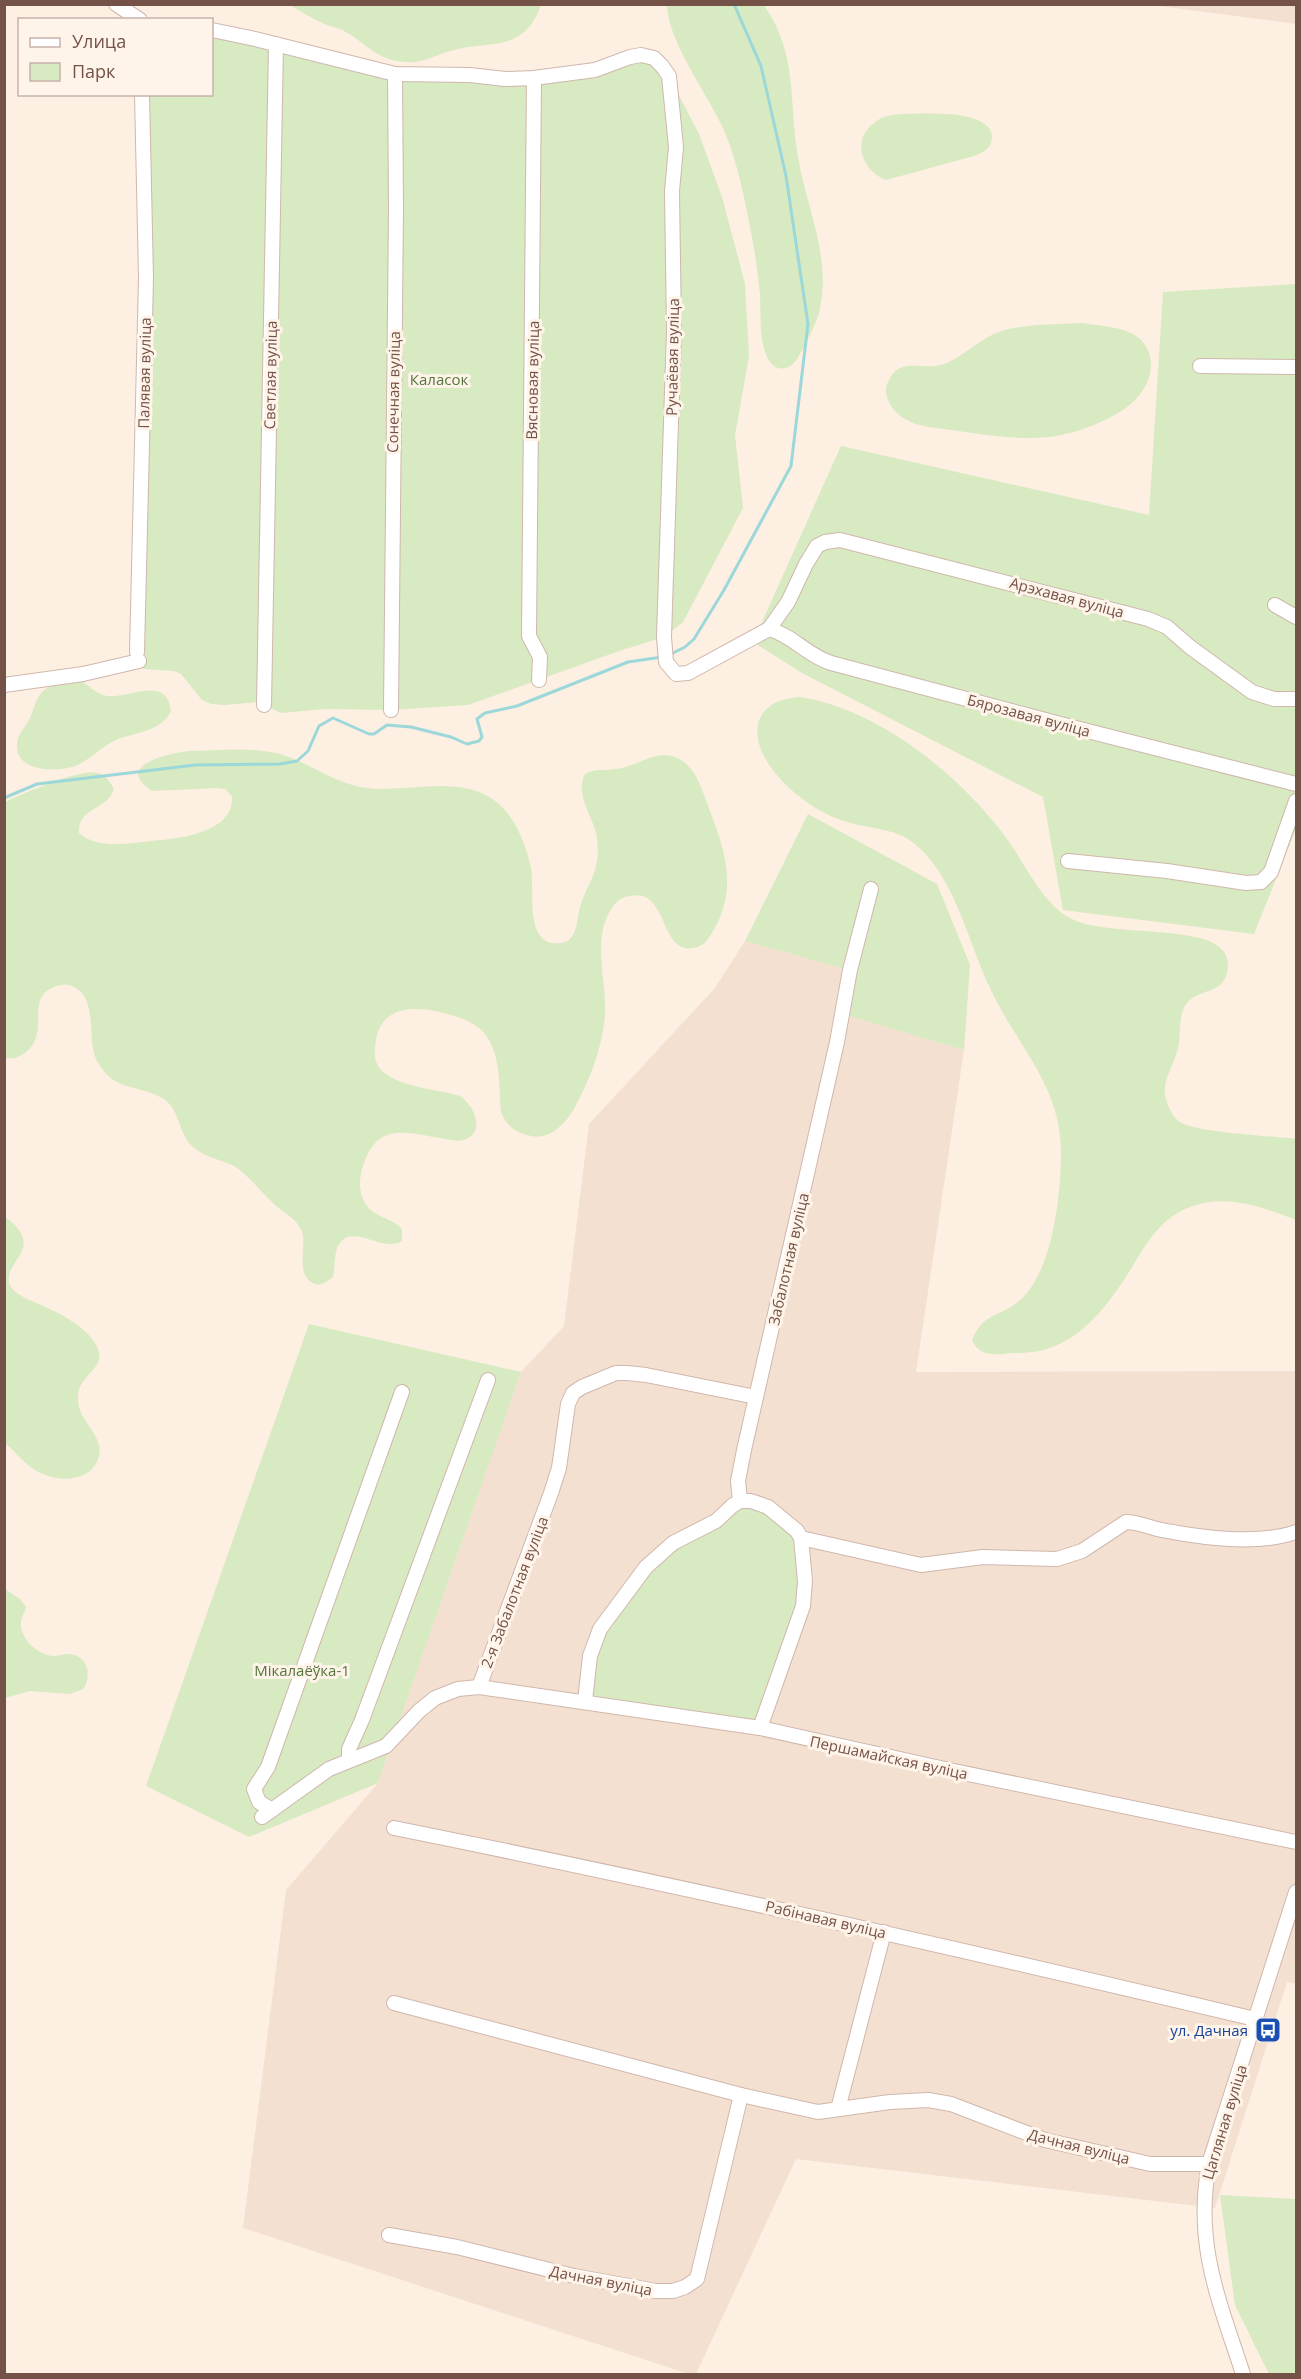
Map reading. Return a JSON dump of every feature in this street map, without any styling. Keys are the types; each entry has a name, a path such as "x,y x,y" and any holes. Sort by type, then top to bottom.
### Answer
{"street":[{"path":"116,4 137,18"},
{"path":"213,30 395,74 470,75 505,79 534,78"},
{"name":"Светлая вуліца","path":"264,705 276,44"},
{"name":"Ручаёвая вуліца","path":"534,78 594,70 641,55 654,58 669,76 675,147 672,191 674,331 665,658 676,674 688,673 769,629"},
{"name":"Сонечная вуліца","path":"391,710 396,209 395,74"},
{"name":"Вясновая вуліца","path":"534,78 529,636 541,663 539,680"},
{"name":"Палявая вуліца","path":"4,685 84,674 138,657 146,278 142,96"},
{"path":"1200,366 1296,367"},
{"name":"Арэхавая вуліца","path":"769,629 788,602 817,546 832,541 848,542 1148,619 1167,627 1190,647 1252,692 1274,699 1296,699"},
{"path":"1275,605 1296,617"},
{"name":"Бярозавая вуліца","path":"769,629 781,633 818,658 831,663 1296,784"},
{"path":"1068,861 1167,871 1246,883 1261,882 1271,872 1296,801"},
{"name":"Забалотная вуліца","path":"740,1501 739,1472 842,1017 850,970 871,889"},
{"name":"2-я Забалотная вуліца","path":"402,1392 268,1767 254,1789 267,1814 320,1774 386,1746 419,1711 435,1698 458,1689 479,1687 551,1493 559,1468 568,1404 573,1394 582,1387 616,1373 646,1374 756,1397"},
{"path":"349,1760 351,1745 488,1380"},
{"path":"585,1701 590,1656 600,1629 618,1602 646,1568 664,1550 680,1539 716,1521 740,1501 751,1501 768,1508 789,1524 801,1538 806,1581 803,1606 760,1728"},
{"path":"801,1538 921,1564 983,1557 1057,1559 1083,1551 1126,1522 1174,1532 1240,1538 1280,1538 1296,1532"},
{"name":"Першамайская вуліца","path":"479,1687 760,1728 954,1772 1296,1842"},
{"name":"Рабінавая вуліца","path":"394,1828 621,1874 884,1932 1255,2019"},
{"name":"Цагляная вуліца","path":"1243,2374 1210,2269 1203,2200 1209,2164 1296,1892"},
{"path":"838,2109 884,1932"},
{"name":"Дачная вуліца","path":"394,2003 741,2095 818,2112 890,2102 928,2100 951,2104 1046,2140 1150,2164 1209,2164"},
{"name":"Дачная вуліца","path":"389,2235 457,2247 615,2285 656,2291 672,2291 685,2287 697,2279 741,2095"}],"shaded area":[{"path":"1152,5 1296,5 1296,24"},
{"path":"745,941 855,972 849,1016 964,1050 916,1372 1296,1371 1296,1984 1287,1982 1215,2208 796,2159 696,2374 689,2374 243,2228 286,1890 378,1783 521,1372 564,1326 589,1124 715,988"}],"green space":[{"path":"667,4 764,5 783,43 788,61 798,157 820,250 823,289 818,318 799,356 789,367 774,366 768,360 764,350 756,263 738,170 719,120 674,35"},
{"path":"289,5 541,5 525,32 514,38 450,51 421,61 407,62 383,57 346,32 320,22"},
{"name":"Каласок","path":"213,30 348,64 505,79 641,55 669,76 699,134 722,197 745,284 749,356 735,435 743,508 683,622 664,637 468,705 391,710 326,709 281,713 258,702 211,704 202,700 181,674 174,671 144,669 137,652 137,340 141,96 213,96"},
{"path":"901,114 968,117 980,121 989,128 992,141 987,149 974,156 886,180 871,170 862,154 861,146 867,130 877,121 887,116"},
{"path":"1296,284 1296,829 1254,934 1063,910 1043,797 802,673 753,642 841,446 1149,515 1163,292"},
{"path":"1082,323 1119,329 1133,334 1148,350 1151,362 1149,379 1135,400 1114,416 1089,427 1062,435 1031,438 933,428 913,423 897,414 887,397 888,382 893,373 905,366 941,365 955,359 989,336 1006,330 1038,325"},
{"path":"78,679 107,696 146,691 162,693 168,700 171,711 161,723 116,740 78,765 65,769 47,769 29,765 18,753 17,741 38,698 51,686"},
{"path":"799,697 829,704 858,715 887,730 942,769 988,815 1007,839 1043,894 1061,912 1072,919 1107,928 1198,938 1214,943 1224,952 1228,965 1224,980 1215,988 1191,999 1183,1009 1178,1046 1165,1084 1166,1099 1175,1117 1189,1126 1296,1139 1296,1220 1244,1203 1218,1201 1190,1207 1180,1211 1157,1230 1106,1305 1095,1318 1069,1339 1055,1346 1029,1353 989,1354 976,1346 972,1341 980,1326 1018,1302 1030,1289 1047,1253 1057,1211 1061,1169 1059,1128 1054,1106 1035,1066 990,988 951,892 929,858 915,844 900,835 840,820 808,803 780,779 765,758 757,733 763,713 771,705"},
{"path":"188,751 272,752 294,759 344,782 367,788 450,786 481,793 502,807 519,831 531,868 534,921 543,939 551,943 562,943 573,935 583,897 596,867 597,838 582,790 585,774 596,770 624,767 656,756 672,756 681,760 695,774 720,840 727,873 724,905 718,922 707,941 693,948 682,947 674,941 652,902 643,896 624,897 617,901 606,920 602,933 601,960 605,1015 598,1052 574,1109 556,1130 544,1136 521,1133 506,1122 501,1112 498,1073 492,1045 483,1032 473,1024 444,1013 419,1009 407,1009 388,1017 381,1025 375,1051 375,1058 381,1070 402,1082 460,1096 470,1106 476,1119 475,1131 460,1141 394,1133 377,1141 362,1168 361,1194 373,1212 402,1229 402,1241 386,1244 358,1236 350,1236 342,1240 336,1251 333,1277 316,1284 304,1273 302,1232 294,1220 241,1171 194,1148 186,1138 168,1102 152,1093 119,1083 104,1071 94,1052 89,1007 85,997 78,990 63,985 45,992 40,999 37,1035 33,1044 21,1056 5,1058 5,802 64,778 97,773 105,777 114,789 105,802 83,818 79,833 104,844 189,836 215,826 224,818 230,808 232,796 225,789 217,788 152,791 142,782 138,774 148,762"},
{"path":"808,814 937,884 970,965 964,1050 849,1016 855,972 745,941"},
{"path":"5,1217 17,1228 23,1238 20,1254 11,1269 10,1286 20,1295 76,1324 88,1334 98,1349 97,1364 80,1388 78,1404 83,1417 97,1438 100,1448 99,1455 91,1470 76,1478 59,1478 42,1474 28,1465 5,1443"},
{"name":"Мікалаёўка-1","path":"309,1324 521,1372 378,1783 249,1837 146,1786"},
{"path":"745,1507 760,1509 781,1520 797,1541 800,1595 758,1722 589,1696 601,1640 618,1609 665,1554 732,1512"},
{"path":"5,1589 20,1599 26,1607 21,1627 30,1645 48,1655 75,1655 84,1662 88,1678 83,1689 70,1694 30,1691 5,1698"},
{"path":"1220,2195 1296,2199 1296,2374 1269,2374 1235,2305"}],"waterway":[{"path":"669,655 685,647 694,639 724,590 791,466 808,324 786,176 761,66 734,4"},
{"path":"4,798 37,784 195,765 280,764 297,761 308,751 319,726 333,718 369,734 374,734 387,725 411,727 451,737 467,744 479,741 482,737 477,719 485,713 517,706 628,662 662,657"}],"place":[{"name":"ул. Дачная","path":"1268,2030"}]}
